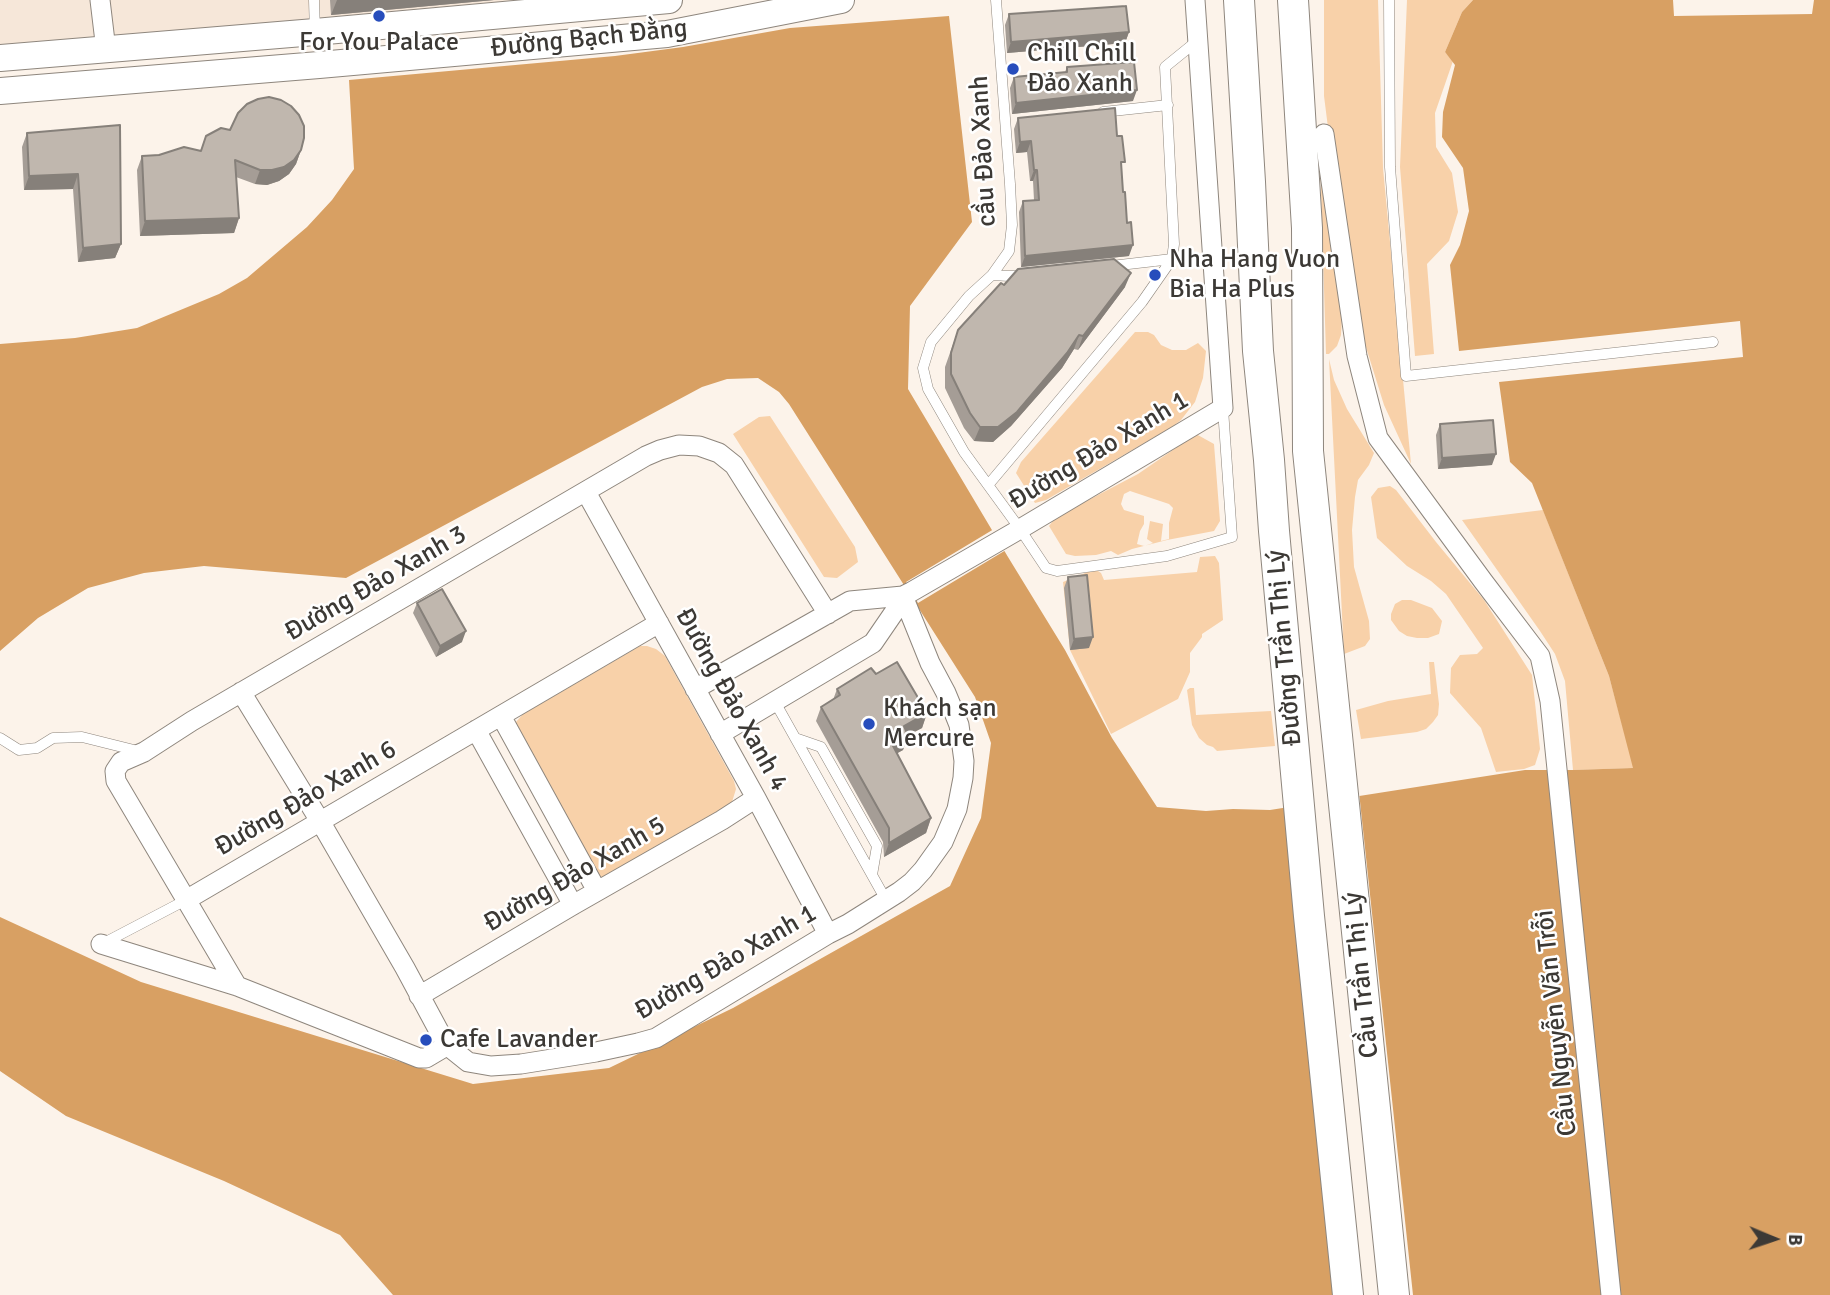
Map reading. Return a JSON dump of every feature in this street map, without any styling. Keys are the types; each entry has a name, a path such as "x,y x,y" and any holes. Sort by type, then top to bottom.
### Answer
{"main road":[{"name":"Đường Bạch Đằng","path":"0,91 667,34 841,0"},
{"name":"Đường Trần Thị Lý","path":"1239,0 1258,351 1348,1295"},
{"path":"1257,0 1275,351 1269,460"},
{"path":"1276,0 1294,349 1308,451"},
{"name":"Đường Trần Thị Lý","path":"1293,0 1307,228 1308,451 1329,656"},
{"name":"Đường Bạch Đằng","path":"0,58 663,1"},
{"path":"663,1 667,34"},
{"path":"316,32 319,65"},
{"path":"106,50 109,83"},
{"name":"Cầu Trần Thị Lý","path":"1329,656 1394,1295"}],"street":[{"path":"100,0 106,50"},
{"name":"Đường Đảo Xanh 1","path":"695,689 850,601 907,594 1223,408 1195,0"},
{"name":"Cầu Nguyễn Văn Trỗi","path":"1324,134 1357,356 1378,438 1540,656 1550,701 1611,1295"},
{"name":"Đường Đảo Xanh 3","path":"237,986 116,781 116,771 121,762 144,752 241,692 646,456 679,445 699,446 719,453 734,465 828,614"},
{"name":"Đường Đảo Xanh 4","path":"586,492 756,798 828,934"},
{"name":"Đường Đảo Xanh 1","path":"720,734 873,643 907,594"},
{"name":"Đường Đảo Xanh 1","path":"241,692 320,821 448,1045 468,1062 491,1066 521,1064 656,1038 886,900 912,882 934,856 957,809 964,761 959,725 930,663 907,594"},
{"name":"Đường Đảo Xanh 6","path":"186,900 659,623"},
{"path":"501,716 597,891"},
{"path":"476,730 573,905"},
{"name":"Đường Đảo Xanh 5","path":"419,996 756,798"},
{"name":"Đường Đảo Xanh 6","path":"101,944 237,986 419,1058 432,1055 448,1045"}],"lane":[{"path":"314,0 316,32"},
{"name":"cầu Đảo Xanh","path":"996,0 1012,225 1010,251 992,275 969,296 931,342 923,368 928,389 964,452 1046,568 1064,570 1167,556 1232,537 1223,408"},
{"path":"1389,0 1390,167 1406,376 1713,342"},
{"path":"989,484 1142,303 1172,259 1174,244 1165,67 1197,41"},
{"path":"1086,113 1168,105"},
{"path":"1004,122 1018,120"},
{"path":"1104,266 1172,259"},
{"path":"992,275 1036,273"},
{"path":"775,702 886,900"},
{"path":"0,738 19,750 37,748 53,738 82,737 144,752"},
{"path":"795,738 821,747 877,846 872,875"},
{"name":"Đường Đảo Xanh 6","path":"101,944 186,900"}],"shaded area":[{"path":"0,0 685,0 0,63"},
{"path":"1324,0 1378,0 1383,168 1411,464 1384,405 1365,344 1352,287 1324,96"},
{"path":"1407,0 1473,0 1462,12 1445,52 1453,61 1435,113 1436,147 1452,173 1458,212 1449,241 1427,264 1434,354 1415,356 1400,167"},
{"path":"1473,0 1673,0 1674,16 1812,14 1814,0 1830,0 1830,1295 393,1295 340,1235 224,1181 66,1116 0,1071 0,917 141,982 473,1084 609,1068 733,1008 950,886 981,818 991,743 975,697 789,404 779,392 758,378 727,379 702,387 346,578 204,566 144,573 88,588 38,618 0,651 0,344 75,338 137,328 219,294 247,278 307,227 332,200 354,169 349,80 615,56 790,28 949,16 972,222 910,306 908,389 1065,650 1112,738 1157,807 1206,811 1270,810 1525,770 1633,768 1609,676 1532,483 1510,462 1499,382 1743,357 1740,321 1459,351 1450,265 1460,245 1469,211 1463,168 1442,137 1443,112 1455,65 1445,52 1462,12"},
{"path":"1320,158 1344,281 1341,335 1337,346 1329,354 1326,354"},
{"path":"1135,332 1148,332 1154,335 1161,345 1172,350 1186,350 1198,343 1206,351 1203,378 1195,402 1172,427 1046,500 1035,503 1016,473 1021,462"},
{"path":"1329,359 1334,380 1347,409 1374,453 1358,480 1352,530 1354,567 1369,621 1370,639 1365,646 1344,654"},
{"path":"770,416 855,547 858,562 837,578 824,577 733,434 759,417"},
{"path":"1196,434 1214,444 1220,521 1214,531 1145,546 1153,543 1147,539 1150,521 1163,524 1161,541 1169,539 1173,508 1169,504 1130,491 1124,494 1121,504 1124,510 1144,516 1137,544 1144,546 1118,555 1111,551 1096,555 1066,554 1049,526 1056,517 1138,474"},
{"path":"1390,486 1484,600 1532,675 1540,749 1535,765 1496,772 1481,728 1450,693 1451,668 1460,655 1477,654 1483,648 1446,594 1407,566 1377,538 1371,497 1378,488"},
{"path":"1543,510 1609,676 1634,768 1573,770 1565,681 1555,654 1462,520"},
{"path":"1215,556 1219,563 1223,620 1202,634 1190,653 1190,672 1178,699 1111,734 1070,650 1063,582 1095,569 1101,573 1104,580 1197,572 1200,557"},
{"path":"1402,600 1411,600 1432,608 1442,621 1439,634 1417,638 1399,631 1391,620 1391,614 1395,604"},
{"path":"640,646 656,649 665,656 736,789 732,802 724,809 605,878 593,874 512,730 523,714"},
{"path":"1429,662 1434,662 1439,704 1438,715 1433,722 1426,729 1417,732 1361,739 1356,710 1388,701 1431,694"},
{"path":"1194,688 1196,715 1271,711 1275,746 1217,751 1207,745 1199,738 1192,725 1187,690"}],"pier":[{"path":"994,529 1006,550 918,603 906,582"},
{"path":"1359,792 1413,1295 1336,1295 1285,804"}],"building":[{"path":"1126,6 1129,32 1011,42 1009,14"},
{"path":"1134,62 1137,90 1016,103 1014,77 1067,72 1067,67"},
{"path":"269,97 291,106 299,115 304,126 304,138 301,150 294,160 284,167 260,170 235,160 239,218 145,221 142,156 159,155 184,147 201,151 206,136 221,128 230,130 238,113 247,104"},
{"path":"1115,108 1117,136 1122,136 1125,162 1121,162 1123,192 1127,223 1131,222 1133,245 1025,256 1023,201 1039,200 1031,141 1020,142 1018,118"},
{"path":"120,125 121,244 83,248 78,174 29,176 27,133"},
{"path":"1114,259 1131,273 1083,336 1079,335 1017,412 998,427 980,427 951,374 951,353 958,330 1001,283 1004,285 1018,269"},
{"path":"1493,420 1496,454 1442,458 1440,424"},
{"path":"1087,575 1093,637 1074,639 1068,577"},
{"path":"442,589 466,631 440,646 417,603"},
{"path":"897,662 927,713 904,726 908,735 892,744 931,818 889,843 889,828 821,707 840,695 837,689 871,668 876,674"}],"place":[{"name":"For You Palace","path":"379,16"},
{"name":"Chill Chill Đảo Xanh","path":"1013,69"},
{"name":"Nha Hang Vuon Bia Ha Plus","path":"1155,275"},
{"name":"Khách sạn Mercure","path":"869,724"},
{"name":"Cafe Lavander","path":"426,1040"}]}
